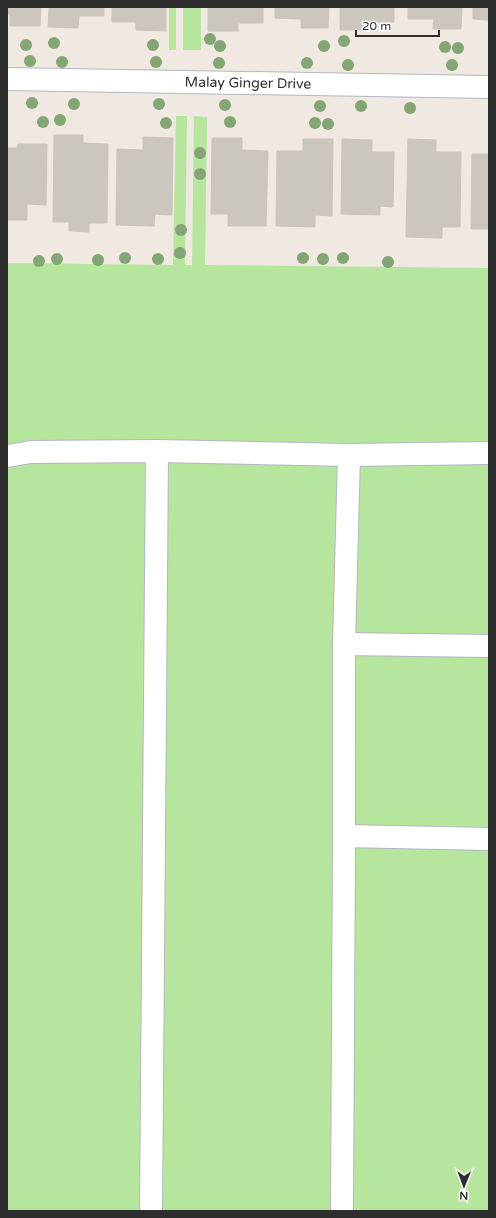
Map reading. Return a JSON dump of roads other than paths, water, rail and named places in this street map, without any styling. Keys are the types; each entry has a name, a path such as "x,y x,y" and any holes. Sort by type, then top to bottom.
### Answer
{"street":[{"name":"Malay Ginger Drive","path":"7,79 489,87"},
{"path":"151,1211 157,451"},
{"path":"7,456 31,452 157,451 349,454 489,453"},
{"path":"342,1211 344,644 349,454"},
{"path":"344,644 489,646"},
{"path":"344,836 489,839"}]}
